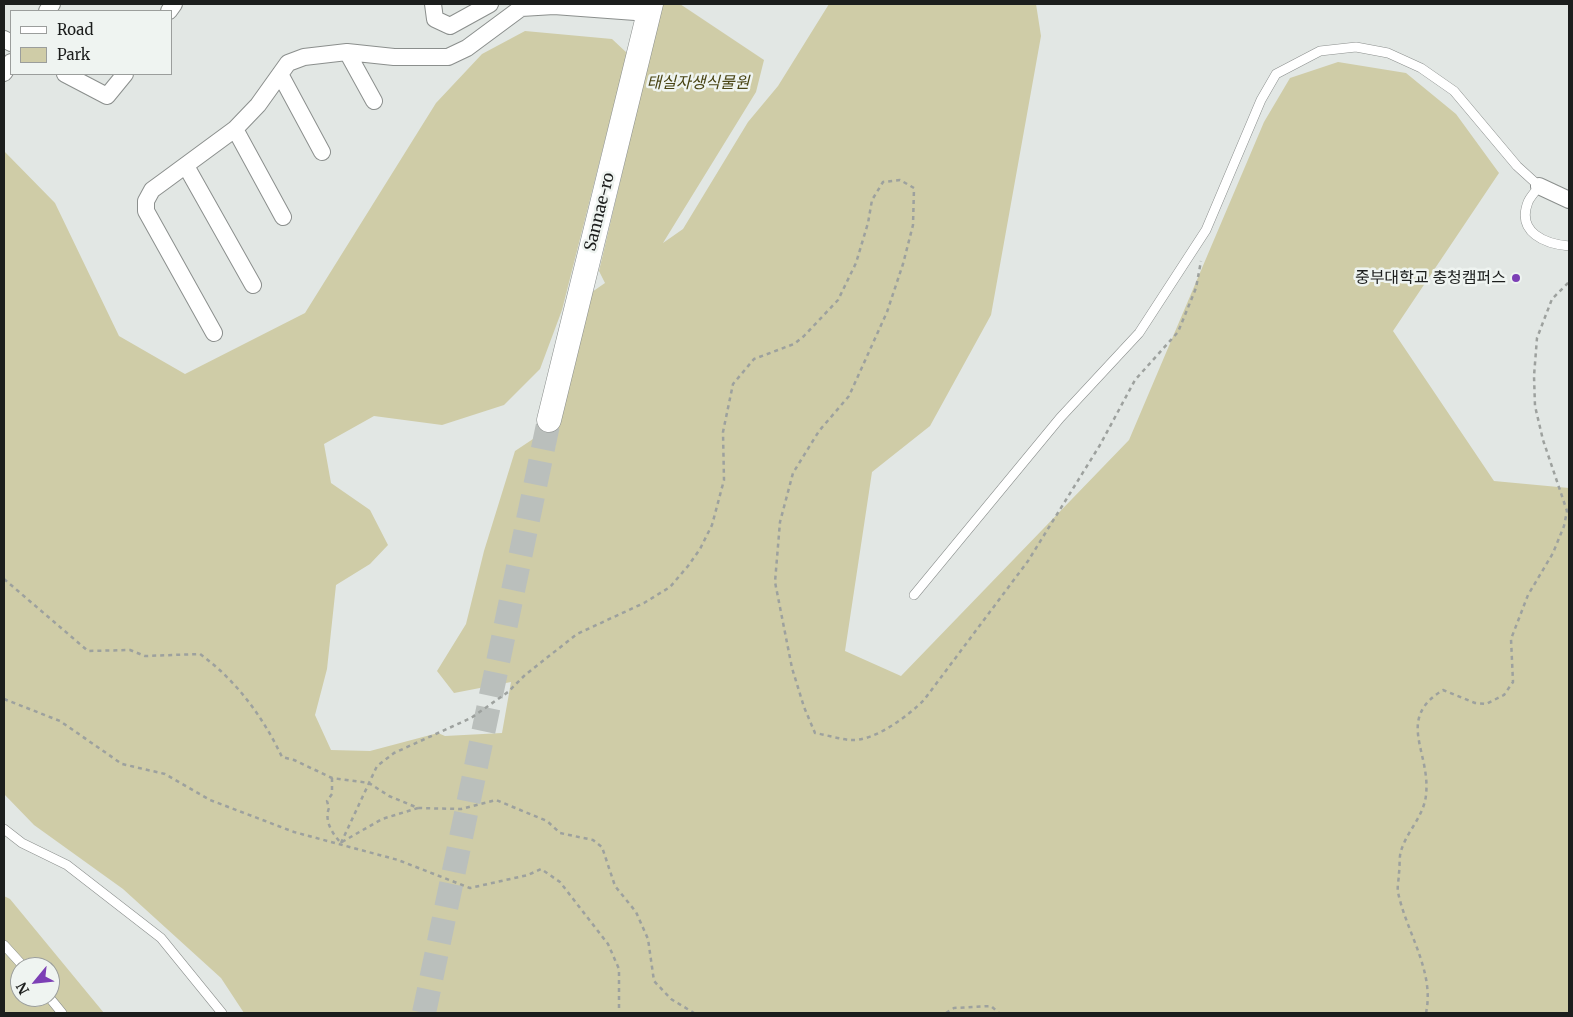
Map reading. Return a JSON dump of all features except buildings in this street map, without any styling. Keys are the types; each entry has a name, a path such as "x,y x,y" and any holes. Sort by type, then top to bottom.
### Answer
{"street":[{"path":"433,4 435,19 450,26 490,4"},
{"path":"214,333 146,211 146,201 152,190 235,129 258,105 288,63 304,57 348,52 394,57 448,57 467,48 521,8 566,5 650,8"},
{"name":"Sannae-ro","path":"549,420 650,8"},
{"path":"348,52 374,101"},
{"path":"280,74 322,152"},
{"path":"67,75 107,96 124,75"},
{"path":"235,129 282,218"},
{"path":"186,166 253,285"},
{"path":"1539,186 1569,200"}],"lane":[{"path":"914,595 1060,418 1139,333 1206,230 1260,100 1276,74 1320,51 1356,47 1388,53 1421,68 1454,90 1517,166 1539,186 1528,202 1526,214 1530,229 1537,238 1552,245 1569,246"},
{"path":"4,829 22,843 67,865 160,938 222,1013"},
{"path":"4,945 15,957"}],"path":[{"path":"341,843 377,766 394,753 471,718 508,692 525,675 577,634 644,602 670,587 688,566 700,549 712,525 724,480 723,432 733,384 754,360 794,344 804,336 838,300 856,263 868,223 872,200 883,182 900,180 914,188 913,225 903,264 887,312 848,396 819,431 793,473 780,522 776,582 792,668 804,708 815,733 852,741 879,733 906,717 924,700 1028,561 1100,445 1134,380 1178,332 1196,288 1201,259"},
{"path":"1426,1013 1426,986 1422,958 1413,940 1398,890 1401,851 1425,804 1428,779 1420,748 1417,720 1422,707 1429,698 1443,690 1475,703 1486,704 1504,695 1513,682 1511,639 1528,595 1553,553 1564,526 1567,511 1543,440 1535,406 1534,376 1537,338 1552,300 1569,282"},
{"path":"4,579 88,651 130,650 145,656 200,654 232,680 264,724 282,757 294,760 332,778 369,783 389,796 418,808"},
{"path":"4,699 60,721 122,764 165,774 210,800 294,832 341,843 398,860 470,888 528,876 541,869 560,882 608,944 619,969 618,1013"},
{"path":"332,778 332,794 327,801 329,808 327,814 332,833 341,843"},
{"path":"341,843 382,819 418,808 461,809 496,800 547,821 560,833 593,840 602,848 615,886 636,912 648,939 654,981 671,999 694,1013"},
{"path":"946,1013 954,1008 991,1006 999,1013"}],"green space":[{"name":"태실자생식물원","path":"662,4 680,4 764,60 756,92 663,243 683,229 748,122 778,86 829,4 1036,4 1041,36 991,315 930,426 872,472 845,651 901,676 1129,440 1264,122 1290,78 1338,62 1406,73 1456,114 1499,173 1393,331 1494,481 1569,488 1569,1013 244,1013 221,978 123,889 34,825 4,794 4,151 55,203 119,336 185,374 305,313 436,103 482,54 525,31 612,39 627,53 562,310 540,369 504,405 442,425 374,416 324,444 331,483 370,510 388,545 370,564 336,585 327,669 315,715 331,750 370,751 438,733 445,736 502,733 511,682 454,693 437,671 466,624 484,551 515,451 533,439 555,448 560,412 592,292 605,283 599,271"},
{"path":"4,896 10,899 58,957 10,957 10,1007 60,1007 60,960 104,1013 4,1013"}],"tunnel":[{"path":"424,1013 549,420"}],"place":[{"name":"중부대학교 충청캠퍼스","path":"1516,278"}]}
